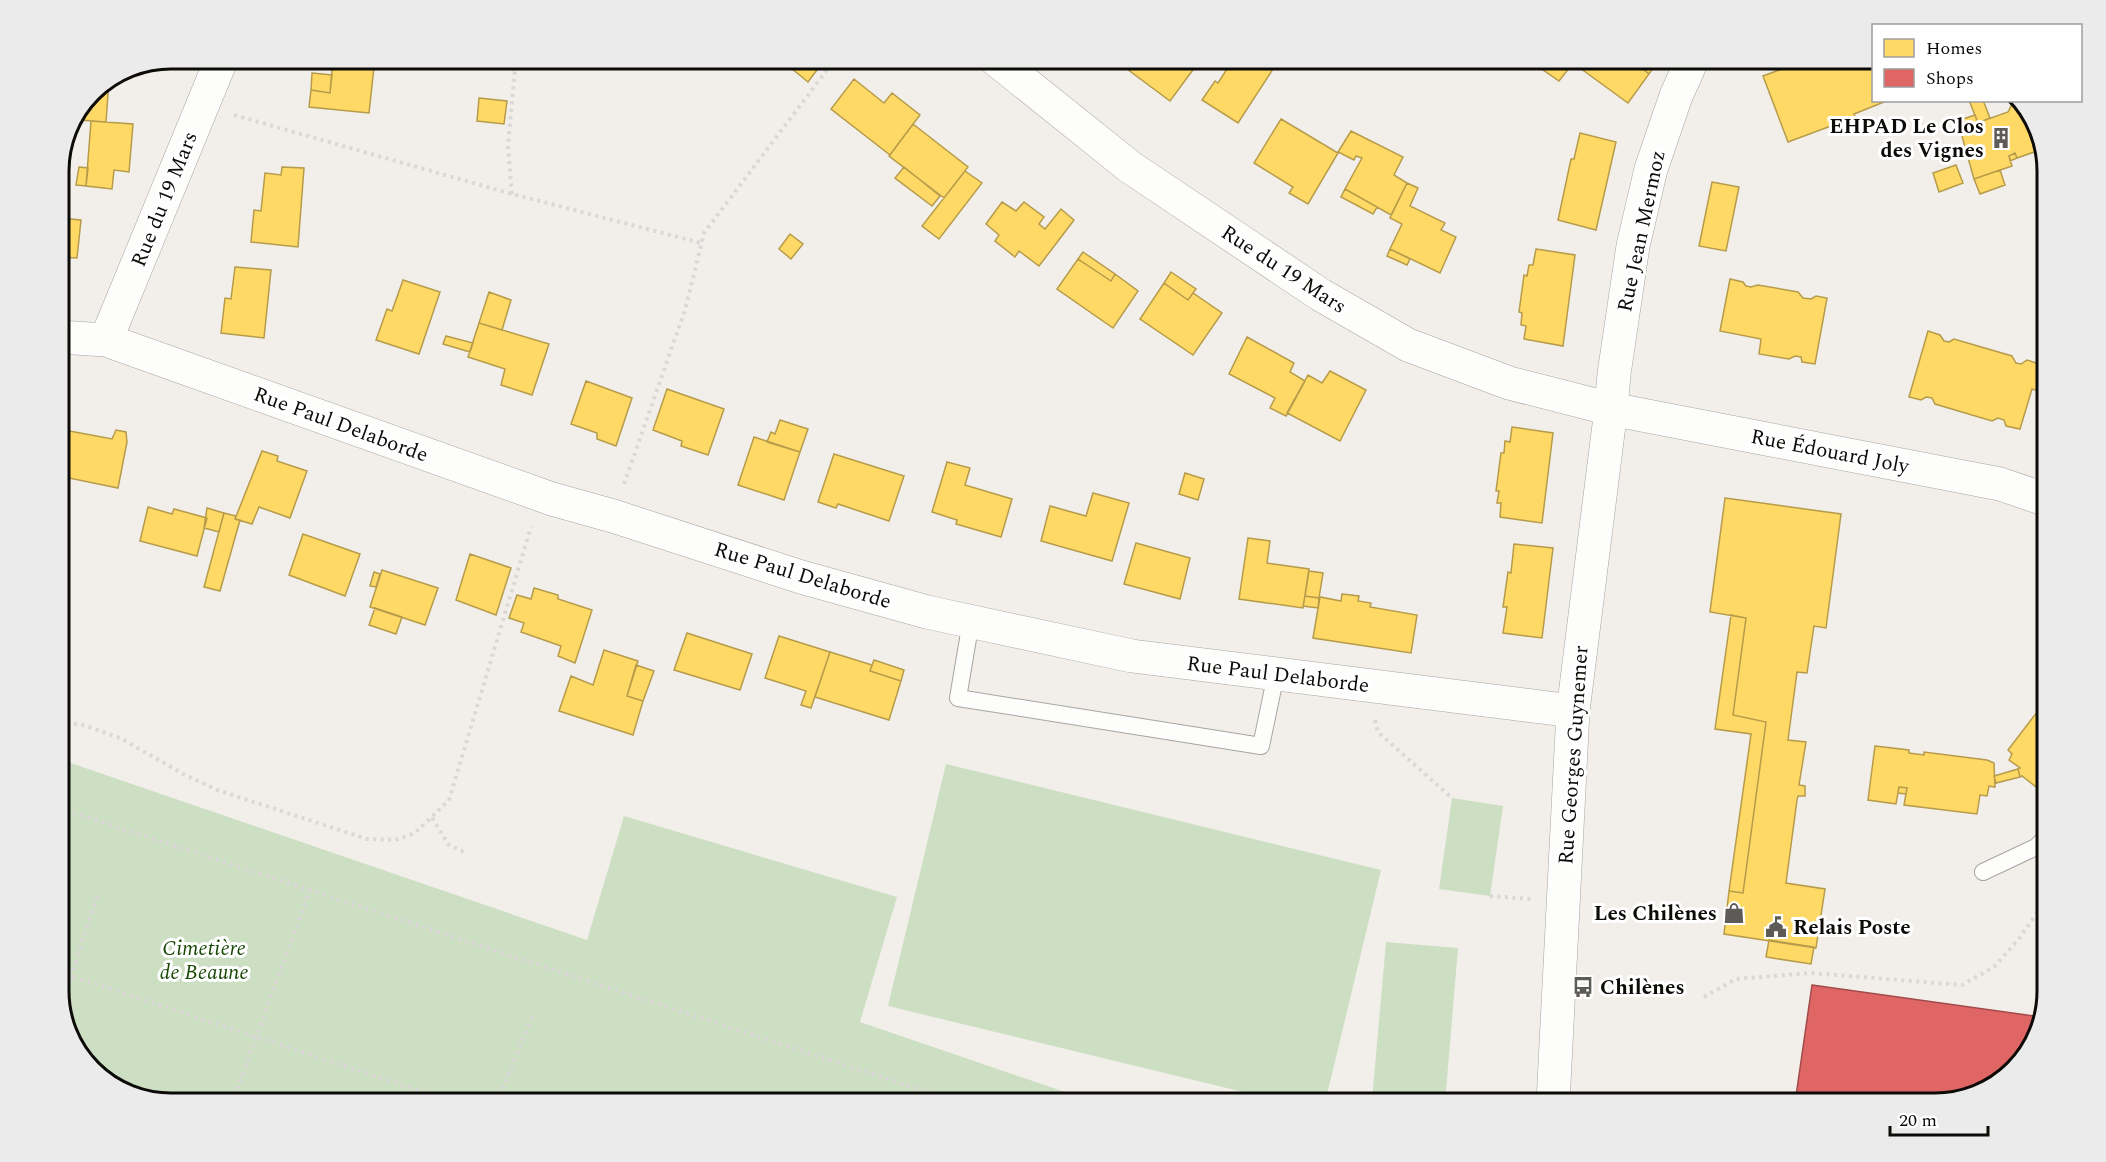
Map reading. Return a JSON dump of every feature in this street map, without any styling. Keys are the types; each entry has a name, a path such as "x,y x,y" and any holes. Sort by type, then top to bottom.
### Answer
{"street":[{"name":"Rue du 19 Mars","path":"106,340 217,69"},
{"name":"Rue du 19 Mars","path":"1008,69 1130,167 1321,295 1398,339 1509,383 1611,409"},
{"name":"Rue Jean Mermoz","path":"1611,409 1633,246 1651,169 1676,96 1688,69"},
{"name":"Rue Paul Delaborde","path":"69,338 106,340 540,495 613,516 801,577 927,612 1132,656 1573,711"},
{"name":"Rue Édouard Joly","path":"1611,409 2000,484 2037,497"},
{"name":"Rue Georges Guynemer","path":"1554,1093 1573,711 1611,409"}],"lane":[{"path":"971,621 958,698 1261,746 1276,674"},
{"path":"1983,872 2037,846"}],"path":[{"path":"512,194 508,146 515,69"},
{"path":"613,516 685,310 704,233 828,69"},
{"path":"202,106 512,194 701,243"},
{"path":"69,723 83,725 120,738 185,775 217,790 367,839 395,840 415,833 449,800 540,495"},
{"path":"1365,685 1378,732 1452,798"},
{"path":"69,811 930,1093"},
{"path":"432,818 449,845 466,853"},
{"path":"236,1093 310,890"},
{"path":"69,982 98,894"},
{"path":"1490,896 1563,900"},
{"path":"1704,997 1736,980 1811,973 1962,986 1994,967 2037,914"},
{"path":"71,976 424,1093"},
{"path":"501,1093 532,1017"}],"green space":[{"name":"Cimetière de Beaune","path":"69,762 587,940 624,816 897,897 860,1022 1068,1093 171,1093 138,1088 115,1076 94,1058 74,1024 71,1011 69,997"},
{"path":"946,764 1381,870 1327,1093 1247,1093 888,1006"},
{"path":"1452,798 1503,806 1490,896 1439,889"},
{"path":"1386,942 1458,948 1446,1093 1373,1093"}],"building: Homes":[{"path":"332,69 374,69 369,113 309,107 311,90 330,93"},
{"path":"792,69 818,69 808,82"},
{"path":"1127,69 1194,69 1170,101"},
{"path":"1227,69 1273,69 1238,123 1202,100 1215,81 1218,83"},
{"path":"1542,69 1568,69 1559,81"},
{"path":"1581,69 1643,69 1649,74 1628,103"},
{"path":"1643,69 1652,69 1649,74"},
{"path":"1782,69 1872,69 1872,102 1884,102 1854,114 1855,117 1788,142 1763,76"},
{"path":"312,73 332,75 330,93 311,90"},
{"path":"854,79 884,103 892,93 920,115 890,155 831,109"},
{"path":"108,91 106,122 83,120 90,109"},
{"path":"479,98 507,101 504,124 477,121"},
{"path":"1970,102 1984,102 1990,118 1978,123"},
{"name":"EHPAD Le Clos des Vignes","path":"2012,104 2032,138 2035,152 2017,158 2015,153 2009,156 2012,166 1974,179 1960,129 2008,112"},
{"path":"1975,115 1978,123 1960,129 1957,121"},
{"path":"1281,119 1338,153 1308,204 1289,193 1293,187 1254,163"},
{"path":"91,121 133,124 129,172 114,170 112,189 86,186"},
{"path":"913,124 968,167 944,198 889,156"},
{"path":"1351,131 1403,157 1394,175 1407,183 1391,215 1345,189 1362,158 1356,156 1354,160 1338,152"},
{"path":"1580,133 1616,142 1596,230 1558,220 1571,159 1574,159"},
{"path":"2015,153 2017,158 2010,161 2009,156"},
{"path":"1956,165 1963,183 1939,192 1933,173"},
{"path":"79,167 88,168 86,186 76,185"},
{"path":"282,167 304,168 298,247 251,242 254,210 261,211 265,173 281,175"},
{"path":"904,167 940,196 932,206 895,178"},
{"path":"2000,170 2005,185 1980,194 1974,179"},
{"path":"965,171 982,183 939,239 922,226"},
{"path":"1712,182 1739,187 1726,251 1699,246"},
{"path":"1407,183 1418,188 1410,206 1445,223 1441,230 1456,237 1440,273 1390,249 1402,224 1390,218"},
{"path":"1345,189 1377,207 1373,214 1341,197"},
{"path":"1002,202 1016,211 1024,202 1044,217 1039,224 1045,229 1061,209 1074,220 1039,266 1019,251 1015,257 995,241 999,235 986,224"},
{"path":"69,219 81,220 77,258 69,258"},
{"path":"790,234 803,244 791,259 779,249"},
{"path":"1390,249 1410,259 1407,265 1387,256"},
{"path":"1536,249 1575,255 1563,346 1524,339 1526,326 1521,325 1522,313 1519,312 1524,275 1527,276 1529,265 1533,265"},
{"path":"1083,252 1115,274 1111,281 1078,259"},
{"path":"1078,259 1111,281 1115,274 1138,291 1113,328 1057,289"},
{"path":"235,267 271,270 264,338 221,333 225,298 231,299"},
{"path":"1171,272 1196,289 1188,300 1164,283"},
{"path":"1730,279 1743,282 1746,286 1751,287 1758,285 1798,292 1803,298 1811,299 1816,296 1827,298 1815,364 1802,362 1801,357 1795,356 1789,359 1759,354 1761,339 1720,331"},
{"path":"403,280 440,292 419,354 376,340 387,309 392,311"},
{"path":"1164,283 1188,300 1193,293 1222,313 1193,355 1140,319"},
{"path":"489,292 511,300 502,330 479,323"},
{"path":"479,323 549,344 532,395 501,385 505,369 468,357"},
{"path":"1928,331 1940,335 1944,341 1949,342 1954,339 2012,356 2016,363 2021,364 2027,360 2037,363 2037,391 2032,389 2020,429 2006,426 2004,420 1998,418 1992,421 1935,404 1932,398 1926,397 1921,400 1909,397"},
{"path":"446,336 473,343 470,352 443,344"},
{"path":"1247,337 1294,363 1290,372 1305,381 1286,416 1270,408 1275,398 1229,374"},
{"path":"1330,371 1366,390 1340,441 1287,413 1308,375 1322,383"},
{"path":"586,381 632,398 616,446 597,439 597,433 571,424"},
{"path":"667,389 724,409 708,455 681,446 682,441 653,430"},
{"path":"780,420 808,429 800,452 767,442 771,432 775,434"},
{"path":"1512,427 1553,433 1542,523 1500,517 1501,503 1497,503 1499,491 1496,491 1501,453 1504,453 1505,441 1510,442"},
{"path":"116,430 126,432 127,442 118,488 69,478 69,431 112,439"},
{"path":"754,437 800,452 784,500 738,485"},
{"path":"262,451 278,456 277,461 307,471 290,518 259,507 252,524 235,519"},
{"path":"834,454 904,476 889,521 838,504 836,508 818,502"},
{"path":"947,462 970,468 965,485 1012,499 1001,537 956,524 957,520 932,512"},
{"path":"1185,473 1204,479 1198,500 1179,494"},
{"path":"1093,493 1129,503 1112,561 1041,541 1050,506 1086,516"},
{"path":"1725,498 1841,514 1826,628 1814,626 1807,673 1797,672 1788,740 1806,742 1799,785 1805,786 1805,796 1798,796 1797,800 1786,883 1825,889 1816,948 1724,934 1729,891 1743,893 1766,722 1733,715 1746,618 1710,612"},
{"path":"148,507 172,514 174,509 207,518 197,556 140,541"},
{"path":"207,508 224,513 219,532 204,528"},
{"path":"224,513 236,516 235,519 240,520 220,591 204,587"},
{"path":"303,534 360,554 345,596 289,575"},
{"path":"1248,538 1270,541 1267,563 1309,569 1303,608 1239,599"},
{"path":"1136,543 1190,558 1180,599 1124,584"},
{"path":"1514,544 1553,548 1542,638 1503,633 1507,607 1503,607 1508,572 1511,573"},
{"path":"470,554 511,568 496,615 456,600"},
{"path":"382,570 438,588 425,625 370,607"},
{"path":"1309,571 1323,573 1319,598 1305,596"},
{"path":"374,572 380,574 376,587 370,586"},
{"path":"534,588 558,595 558,599 592,610 575,663 558,656 561,646 521,632 524,623 509,618 517,595 531,599"},
{"path":"1342,594 1359,596 1358,601 1371,603 1370,607 1417,615 1411,653 1313,638 1320,597 1341,601"},
{"path":"1305,596 1319,598 1318,608 1303,606"},
{"path":"375,608 402,617 396,634 369,625"},
{"path":"1731,615 1746,618 1733,715 1766,722 1743,893 1729,891 1751,734 1715,729"},
{"path":"687,633 752,654 740,690 674,670"},
{"path":"779,636 830,652 811,708 801,705 806,691 765,678"},
{"path":"604,650 638,661 627,696 643,701 633,735 559,711 571,676 593,685"},
{"path":"830,652 872,665 870,671 901,681 889,720 815,697"},
{"path":"874,660 904,670 901,681 870,671"},
{"path":"636,665 654,671 643,701 627,696"},
{"path":"2037,712 2037,788 2022,776 2020,777 2018,769 2020,768 2009,760 2012,754 2008,750"},
{"path":"1875,746 1909,750 1909,753 1924,755 1924,752 1987,760 1994,763 1995,787 1989,786 1987,796 1980,795 1977,814 1904,805 1907,788 1899,787 1896,804 1868,800"},
{"path":"2018,769 2020,777 1996,783 1994,776"},
{"path":"1899,787 1907,788 1906,794 1898,793"},
{"path":"1769,940 1814,947 1811,964 1766,957"}],"building: Shops":[{"path":"1812,985 2034,1016 2026,1036 2012,1058 1986,1079 1961,1090 1935,1093 1796,1093"}],"place":[{"name":"EHPAD Le Clos des Vignes","path":"2001,138"},
{"name":"Les Chilènes","path":"1734,913"},
{"name":"Relais Poste","path":"1776,927"},
{"name":"Chilènes","path":"1583,987"}]}
